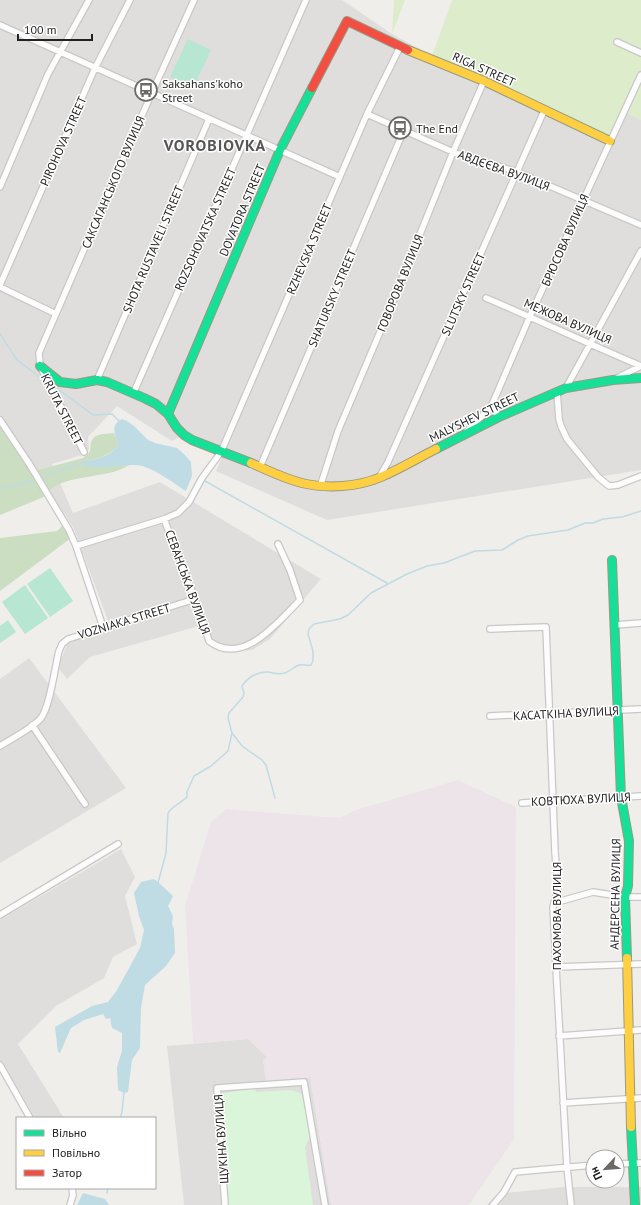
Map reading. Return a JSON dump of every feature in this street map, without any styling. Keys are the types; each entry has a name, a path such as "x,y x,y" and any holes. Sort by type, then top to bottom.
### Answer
{"street":[{"path":"0,187 37,96 89,0"},
{"name":"PIROHOVA STREET","path":"0,286 95,68 130,0"},
{"name":"САКСАГАНСЬКОГО ВУЛИЦЯ","path":"40,366 39,353 194,0"},
{"name":"ROZSOHOVATSKA STREET","path":"133,394 306,0"},
{"name":"RIGA STREET","path":"347,21 400,47 484,81 544,111 610,141"},
{"name":"DOVATORA STREET","path":"168,414 280,150 347,21"},
{"path":"0,25 340,177"},
{"path":"617,42 641,53"},
{"name":"RZHEVSKA STREET","path":"221,452 367,114 400,47"},
{"name":"БРЮСОВА ВУЛИЦЯ","path":"464,434 491,407 530,316 641,75"},
{"name":"ГОВОРОВА ВУЛИЦЯ","path":"320,487 338,431 394,299 453,152 484,81"},
{"name":"SLUTSKY STREET","path":"380,477 518,172 544,111"},
{"name":"АВДЄЄВА ВУЛИЦЯ","path":"367,114 453,152 518,172 641,225"},
{"name":"SHOTA RUSTAVELI STREET","path":"97,380 209,119"},
{"name":"SHATURSKY STREET","path":"260,467 404,130"},
{"path":"566,388 641,252"},
{"path":"0,286 56,314"},
{"name":"МЕЖОВА ВУЛИЦЯ","path":"486,298 530,316 590,345 641,366"},
{"path":"40,366 60,382 76,384 97,380"},
{"name":"KRUTA STREET","path":"40,366 84,452"},
{"path":"613,380 641,366 641,379"},
{"name":"MALYSHEV STREET","path":"97,380 107,382 156,404 168,414 184,435 192,440 300,483 320,487 359,483 380,477 464,434 557,391 566,388 613,380 641,379"},
{"path":"557,391 559,419 564,434 571,445 598,477 609,486 618,485 641,476"},
{"path":"491,407 499,417"},
{"path":"0,420 69,530 76,546 103,627"},
{"name":"СЕВАНСЬКА ВУЛИЦЯ","path":"221,452 205,474 190,502 178,513 164,519 210,641 215,645 224,648 234,648 251,644 265,635 300,600 290,570 278,544"},
{"path":"388,462 399,468"},
{"path":"76,546 164,519"},
{"name":"АНДЕРСЕНА ВУЛИЦЯ","path":"612,560 621,797 629,841 628,886 625,897 626,964 632,1164 635,1205"},
{"name":"VOZNIAKA STREET","path":"0,746 42,717 45,711 62,644 74,636 195,599"},
{"path":"615,625 641,623"},
{"name":"ПАХОМОВА ВУЛИЦЯ","path":"490,629 546,628 558,889 553,907 563,1103 571,1205"},
{"name":"КАСАТКІНА ВУЛИЦЯ","path":"490,716 641,708"},
{"path":"32,725 85,804"},
{"name":"КОВТЮХА ВУЛИЦЯ","path":"522,803 641,796"},
{"path":"0,915 118,844"},
{"path":"554,903 594,892 625,897 641,896"},
{"path":"556,967 641,964"},
{"path":"559,1036 641,1030"},
{"path":"0,1065 29,1117"},
{"name":"ЩУКІНА ВУЛИЦЯ","path":"225,1205 217,1088 304,1082 325,1205"},
{"path":"563,1103 641,1098"},
{"path":"625,1164 641,1163"},
{"path":"493,1205 504,1192 515,1172 585,1166"},
{"path":"70,1205 73,1195 72,1189"}],"shaded area":[{"path":"0,0 342,0 392,34 432,56 608,136 621,110 641,120 641,470 327,520 216,471 226,448 187,433 172,441 117,406 88,437 89,449 82,455 52,464 73,513 160,482 321,579 270,639 252,650 225,652 208,645 199,626 90,657 67,679 58,667 68,642 111,629 74,529 64,513 58,509 0,416"},
{"path":"29,658 126,788 0,863 0,679"},
{"path":"458,780 516,807 514,1139 469,1205 331,1205 310,1077 266,1083 263,1060 267,1057 248,1039 193,1043 185,906 211,822 226,809 339,818 356,810"},
{"path":"121,849 135,877 125,896 137,944 113,957 104,978 56,1006 18,1044 63,1117 34,1117 5,1066 0,1068 0,920"},
{"path":"248,1039 267,1057 310,1077 331,1205 184,1205 167,1046"},
{"path":"564,1187 585,1187 585,1189 625,1189 625,1187 641,1187 641,1205 487,1205 497,1194"}],"green space":[{"path":"394,0 405,0 392,34"},
{"path":"452,0 641,0 641,120 621,110 608,136 432,56"},
{"path":"188,39 211,50 193,88 170,77"},
{"path":"0,425 31,472 83,458 89,453 91,441 96,436 114,433 118,445 115,449 106,455 80,464 105,467 129,465 120,470 71,480 60,484 52,489 46,496 0,515"},
{"path":"63,525 71,538 0,591 0,538 57,531"},
{"path":"50,568 73,601 50,617 27,584"},
{"path":"25,585 48,618 25,634 2,602"},
{"path":"8,620 16,632 0,643 0,626"},
{"path":"255,1088 256,1092 291,1090 302,1094 310,1137 305,1147 313,1205 228,1205 220,1094"}],"water":[{"path":"122,419 134,426 148,440 177,448 184,454 191,462 192,476 186,491 156,472 143,466 131,465 91,467 79,463 101,457 115,449 118,445 114,430 118,421"},
{"path":"154,879 173,896 168,906 173,916 172,924 174,929 175,953 166,966 145,985 141,1008 140,1048 132,1060 128,1092 124,1093 118,1090 117,1067 122,1051 122,1033 112,1028 110,1018 106,1019 103,1014 84,1020 71,1028 60,1053 58,1052 55,1027 92,1006 108,1002 117,990 140,948 144,930 134,893 141,882"},
{"path":"83,1193 105,1199 109,1205 77,1205"}],"waterway":[{"path":"0,334 17,360 47,384"},
{"path":"54,386 93,415 112,414 120,422"},
{"path":"43,476 81,463"},
{"path":"0,488 34,480"},
{"path":"205,481 387,583"},
{"path":"275,798 266,765 262,760 242,746 232,733 228,718 229,713 243,697 244,694 242,686 254,675 261,672 283,674 299,665 311,665 313,661 313,651 308,634 309,629 314,624 340,619 348,615 371,593 407,574 427,566 444,563 475,551 502,550 518,540 528,536 568,530 585,523 593,523 603,519 622,517 641,511"},
{"path":"158,883 166,853 168,813 172,808 187,797 187,792 194,776 211,766 228,751 232,733"},
{"path":"120,1117 124,1092"},
{"path":"107,1193 108,1189"}],"traffic: fast":[{"path":"168,414 280,150 312,88"},
{"path":"40,366 60,382 76,384 97,380 107,382 144,398 156,404 168,414 177,428 192,440 251,463"},
{"path":"436,449 499,417 566,388 613,380 641,378"},
{"path":"612,560 621,797 629,841 628,886 625,897 627,958"},
{"path":"631,1127 635,1205"}],"traffic: slow":[{"path":"408,50 484,81 610,141"},
{"path":"251,463 283,477 302,483 322,486 342,486 362,483 381,477 436,449"},
{"path":"627,958 631,1127"}],"traffic: jam":[{"path":"312,88 347,21 408,50"}],"place":[{"name":"Saksahans'koho Street","path":"146,90"},
{"name":"The End","path":"400,128"}],"district":[{"name":"VOROBIOVKA","path":"215,145"}]}
